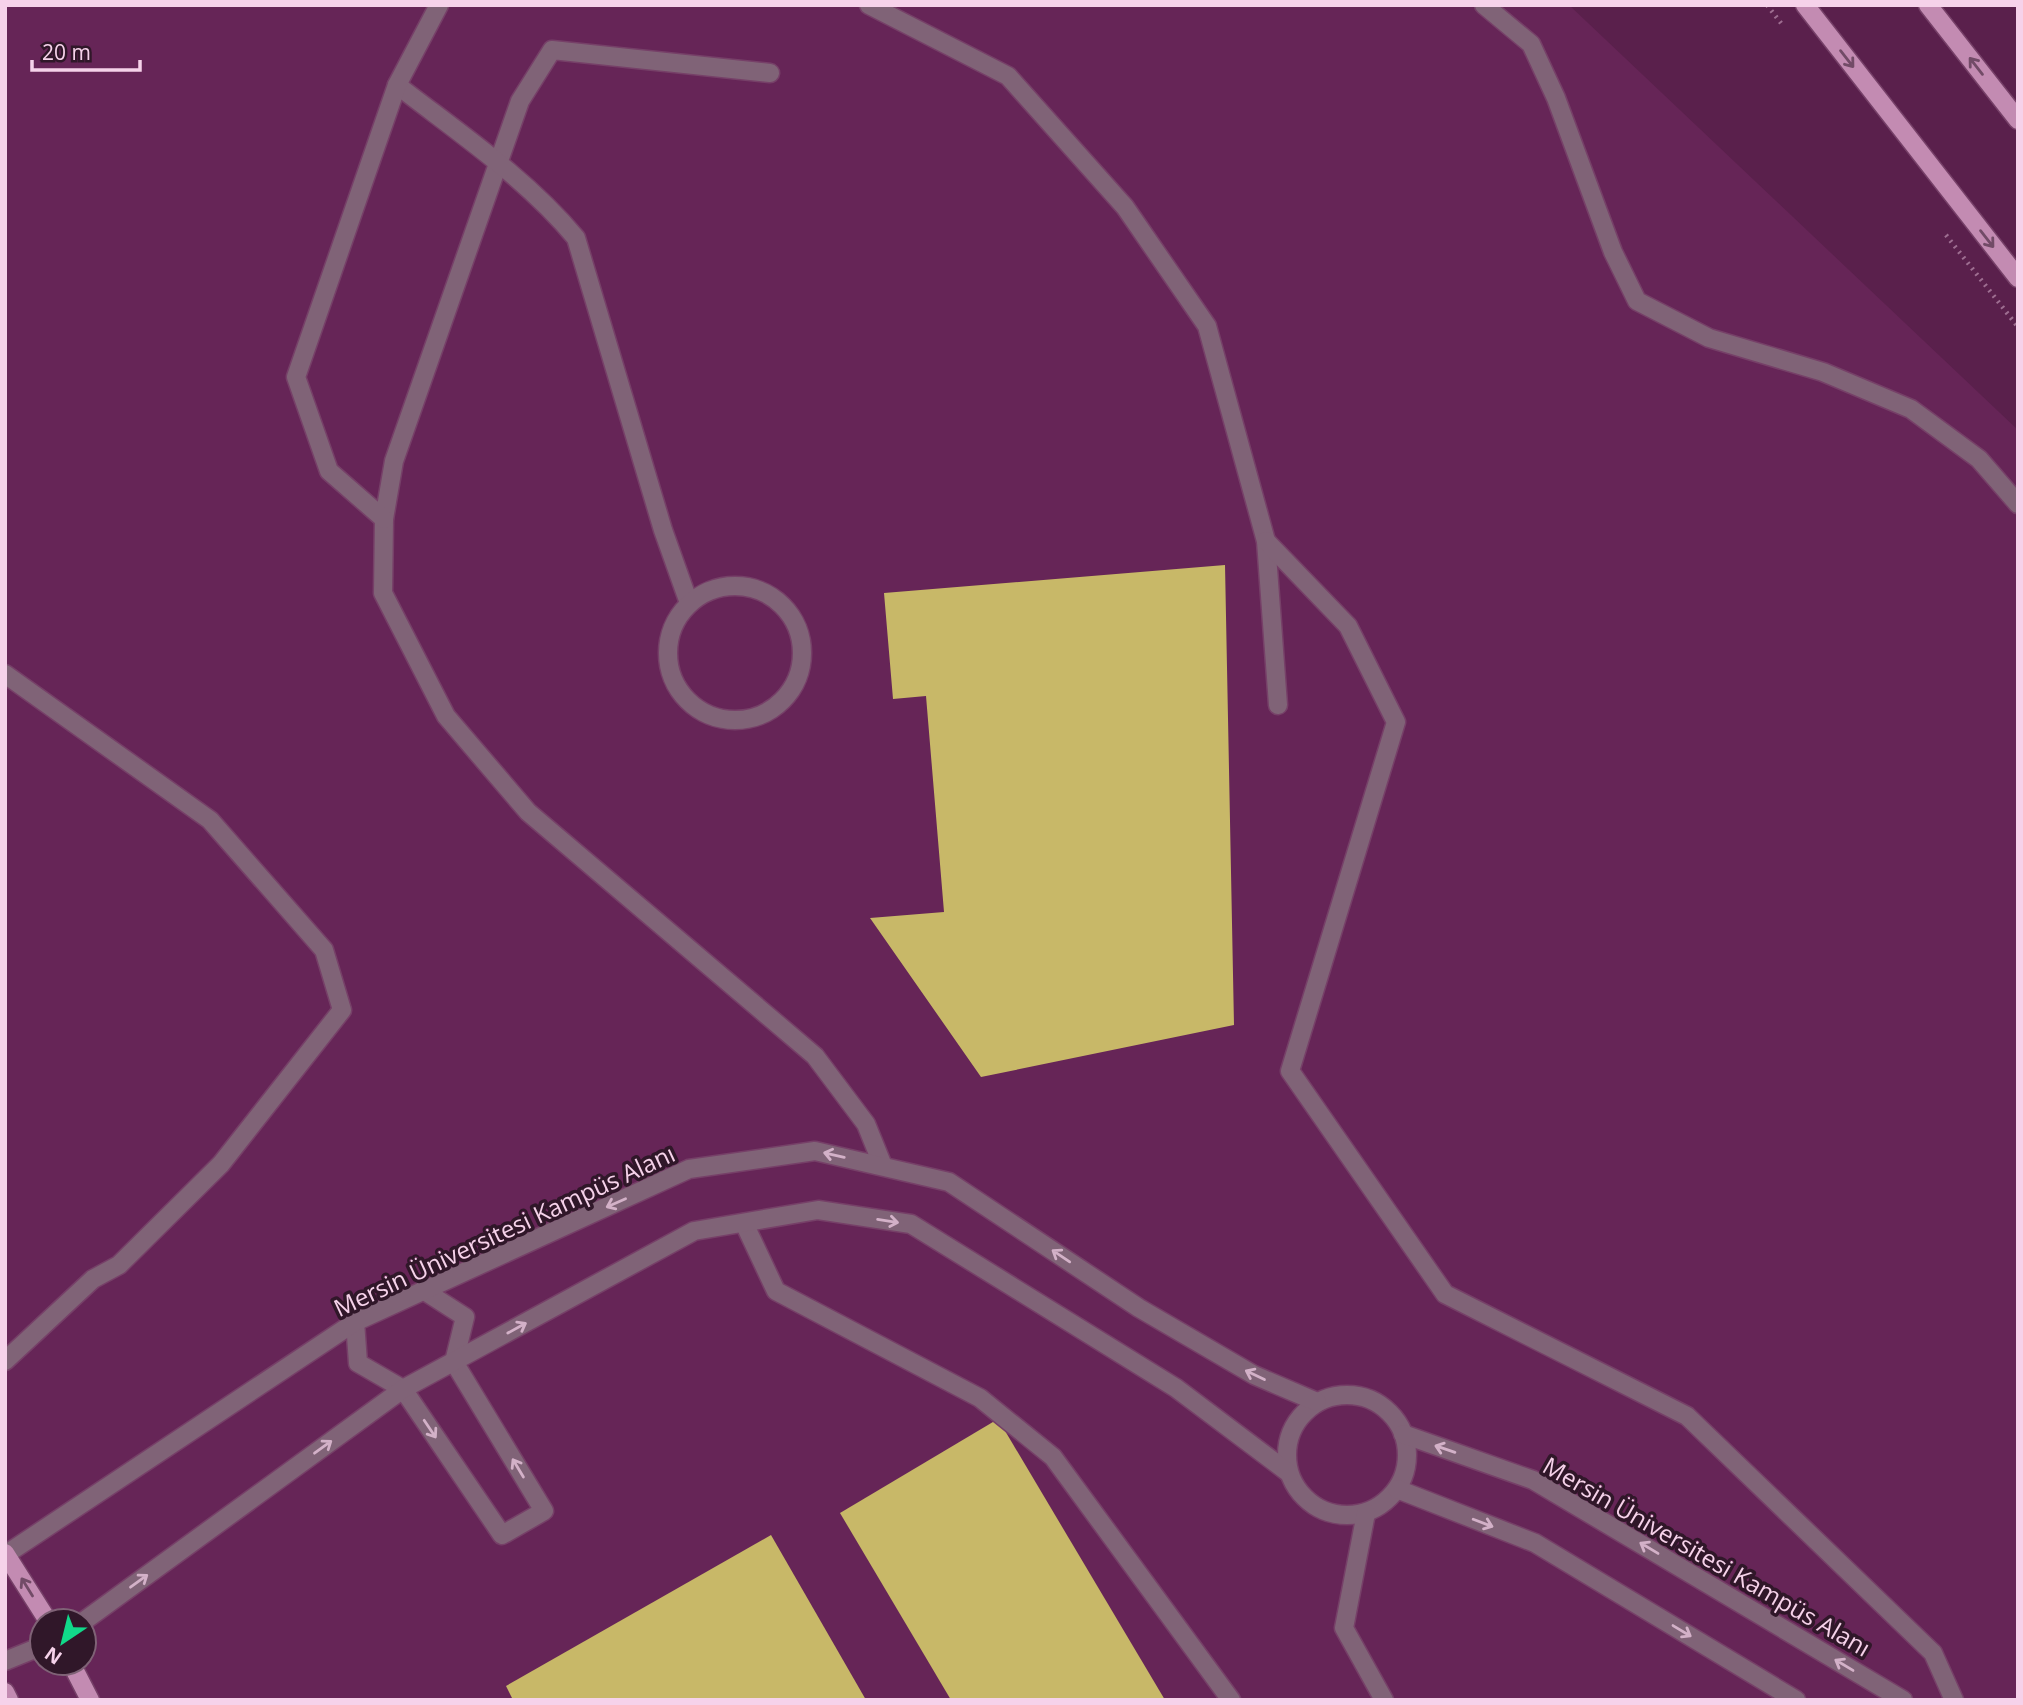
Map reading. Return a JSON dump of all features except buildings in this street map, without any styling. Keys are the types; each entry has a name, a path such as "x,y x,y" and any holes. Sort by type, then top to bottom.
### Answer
{"main road":[{"path":"1805,5 2018,278"},
{"path":"1928,5 2018,120"},
{"name":"Mersin Üniversitesi Kampüs Alanı","path":"6,1554 39,1607"},
{"path":"78,1677 90,1700"},
{"path":"5,1692 9,1700"}],"street":[{"path":"384,519 329,471 296,377 397,85 439,5"},
{"path":"869,5 1008,76 1125,207 1207,326 1266,541 1278,705"},
{"path":"1484,5 1531,44 1556,98 1613,252 1637,301 1709,338 1823,372 1911,410 1979,459 2018,504"},
{"path":"770,73 552,50 520,101 394,461 384,519 383,593 446,716 528,812 815,1056 866,1124 883,1166"},
{"path":"397,85 498,163 554,211 576,238 663,530 689,603"},
{"path":"1266,541 1349,626 1396,722 1290,1071 1445,1294 1687,1416 1933,1653 1954,1700"},
{"path":"730,585 753,587 773,597 789,612 800,632 803,654 799,676 788,696 771,710 751,718 729,720 707,714 689,702 676,684 668,663 668,652 676,621 689,603 708,590 730,585"},
{"path":"5,674 210,820 324,950 342,1010 221,1164 118,1265 93,1279 5,1361"},
{"name":"Mersin Üniversitesi Kampüs Alanı","path":"6,1554 355,1322 689,1169 815,1151 948,1182 1139,1308 1254,1375 1317,1402"},
{"path":"98,1611 403,1390 694,1231 818,1210 911,1224 1176,1388 1289,1473"},
{"path":"744,1223 776,1291 980,1398 1053,1457 1231,1700"},
{"path":"355,1322 358,1363 403,1390 502,1535 544,1511 454,1362 464,1317 423,1290"},
{"path":"1337,1395 1358,1396 1377,1403 1393,1416 1404,1434 1407,1453 1405,1472 1397,1489 1383,1503 1366,1513 1347,1516 1328,1513 1311,1504 1297,1490 1289,1473 1286,1452 1290,1432 1301,1415 1317,1402 1337,1395"},
{"name":"Mersin Üniversitesi Kampüs Alanı","path":"1404,1434 1533,1480 1903,1700"},
{"path":"1397,1489 1535,1543 1796,1700"},
{"path":"1366,1513 1344,1628 1384,1700"},
{"path":"5,1661 28,1652"}],"shaded area":[{"path":"5,5 1569,5 2018,430 2018,1700 5,1700"}]}
